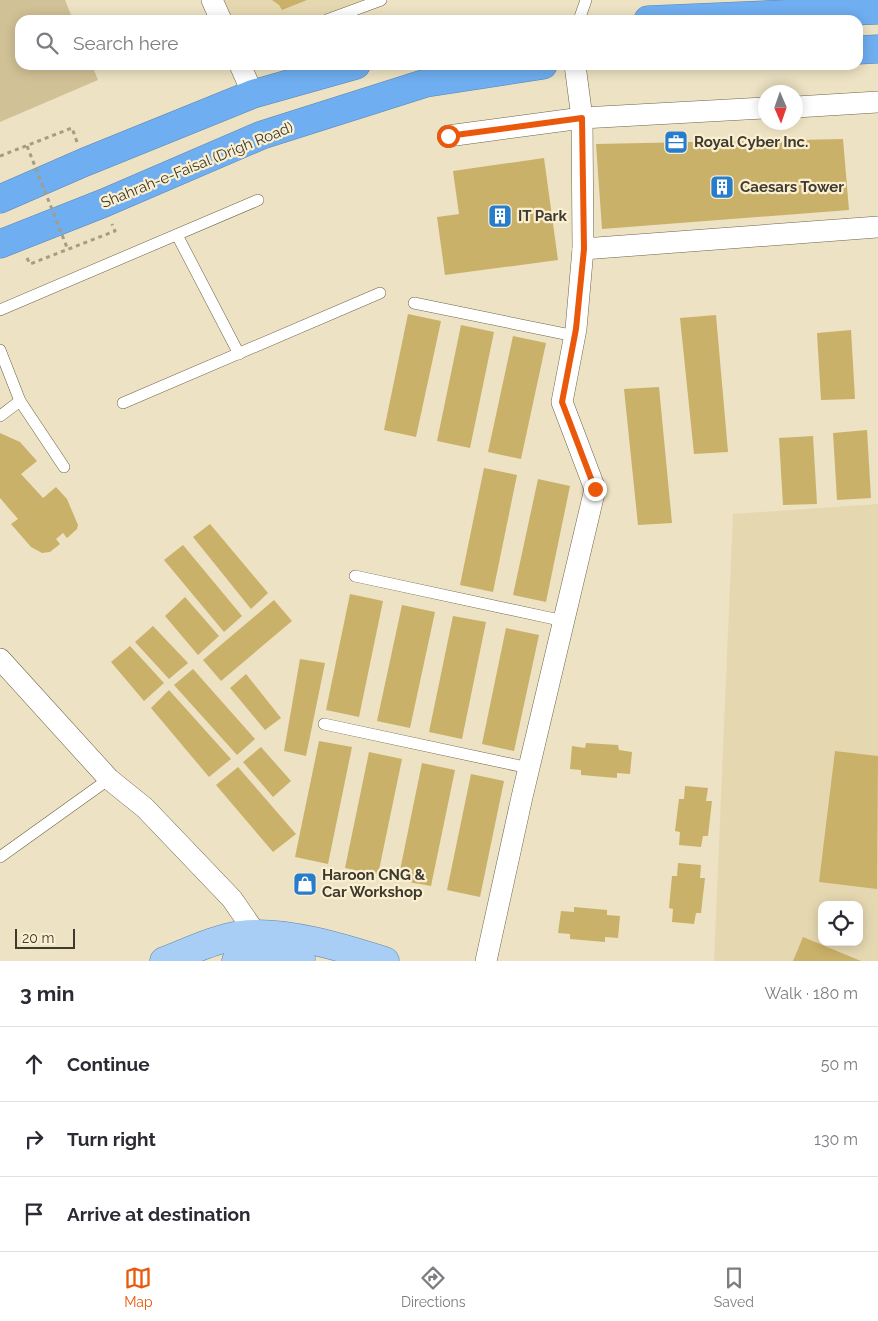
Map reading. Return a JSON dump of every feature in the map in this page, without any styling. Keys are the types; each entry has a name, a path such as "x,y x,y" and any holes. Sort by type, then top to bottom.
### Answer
{"highway":[{"path":"763,15 878,10"},
{"path":"863,50 878,49"},
{"path":"0,199 85,162 254,94 338,70"},
{"name":"Shahrah-e-Faisal (Drigh Road)","path":"0,244 104,203 262,135 426,83 510,70"}],"main road":[{"path":"164,961 220,939 239,935 312,961"},
{"path":"236,961 262,944 281,936 318,942 385,961"}],"street":[{"path":"212,0 219,15"},
{"path":"242,70 254,94"},
{"path":"486,961 529,768 595,489 562,402 575,336 584,249 582,118 576,70"},
{"path":"803,107 878,102"},
{"path":"448,136 582,118 758,108"},
{"path":"584,249 878,227"},
{"path":"0,660 110,779 145,808 213,878 232,899 262,944"}],"lane":[{"path":"340,15 381,0"},
{"path":"581,15 586,0"},
{"path":"0,310 258,200"},
{"path":"177,235 239,354"},
{"path":"123,403 380,293"},
{"path":"414,303 575,336"},
{"path":"0,350 20,400 64,467"},
{"path":"0,416 20,400"},
{"path":"356,576 564,621"},
{"path":"324,724 529,768"},
{"path":"0,857 110,779"}],"path":[{"path":"0,156 72,128"},
{"path":"27,146 68,250"},
{"path":"30,264 115,232"}],"shaded area":[{"path":"0,0 65,0 71,15 15,15 15,70 94,70 98,80 0,122"},
{"path":"213,0 381,0 340,15 219,15"},
{"path":"878,504 878,961 714,961 733,514"}],"building":[{"path":"272,0 307,0 282,10"},
{"name":"Caesars Tower","path":"843,139 849,210 602,229 596,144"},
{"name":"IT Park","path":"544,158 558,260 445,275 437,217 459,214 453,171"},
{"path":"408,314 441,321 416,437 384,430"},
{"path":"716,315 728,452 694,454 680,318"},
{"path":"461,325 494,332 470,448 437,441"},
{"path":"851,330 855,399 821,400 817,333"},
{"path":"513,336 546,343 521,459 488,452"},
{"path":"659,387 672,523 638,525 624,389"},
{"path":"867,430 871,498 837,500 833,433"},
{"path":"0,433 20,442 37,461 21,474 43,498 56,487 67,499 78,525 77,529 67,538 63,533 56,539 60,544 50,552 42,553 31,547 11,524 18,519 0,498"},
{"path":"813,436 817,504 783,505 779,438"},
{"path":"484,468 517,475 493,592 460,585"},
{"path":"538,479 570,486 546,602 513,595"},
{"path":"210,524 268,593 251,609 193,537"},
{"path":"183,545 242,616 224,632 164,560"},
{"path":"350,594 383,601 359,717 326,710"},
{"path":"185,597 219,636 198,655 165,616"},
{"path":"274,600 292,621 221,681 203,660"},
{"path":"402,605 435,612 410,728 377,721"},
{"path":"453,616 486,622 462,739 429,732"},
{"path":"153,626 188,663 169,679 135,642"},
{"path":"506,628 539,635 514,751 482,744"},
{"path":"130,646 164,683 144,701 111,662"},
{"path":"300,659 325,663 306,756 284,751"},
{"path":"193,669 255,739 237,755 174,685"},
{"path":"246,674 281,718 265,730 230,688"},
{"path":"169,690 231,759 209,777 151,708"},
{"path":"319,741 352,747 328,864 295,857"},
{"path":"586,743 618,745 619,750 632,752 630,774 617,773 617,778 581,775 581,770 570,769 572,746 585,748"},
{"path":"261,747 291,781 273,797 243,762"},
{"path":"835,751 878,756 877,889 819,882"},
{"path":"369,752 402,759 378,875 345,868"},
{"path":"422,763 455,770 431,886 398,880"},
{"path":"238,767 296,834 273,852 216,785"},
{"path":"471,774 504,781 480,897 447,890"},
{"path":"685,786 708,788 706,801 712,801 708,836 703,836 701,847 679,845 680,832 675,831 679,799 684,799"},
{"path":"678,863 701,865 700,878 705,878 701,913 696,913 694,924 672,922 673,909 669,908 672,876 677,876"},
{"path":"574,907 607,910 607,915 620,916 618,938 605,937 605,942 570,939 570,934 558,933 561,911 574,912"},
{"path":"803,937 818,943 818,946 825,946 861,961 793,961"}],"place":[{"name":"Royal Cyber Inc.","path":"676,142"},
{"name":"Caesars Tower","path":"722,187"},
{"name":"IT Park","path":"500,216"},
{"name":"Haroon CNG & Car Workshop","path":"305,884"}],"route":[{"path":"448,136 582,118 584,249 576,329 562,402 595,489"}]}
